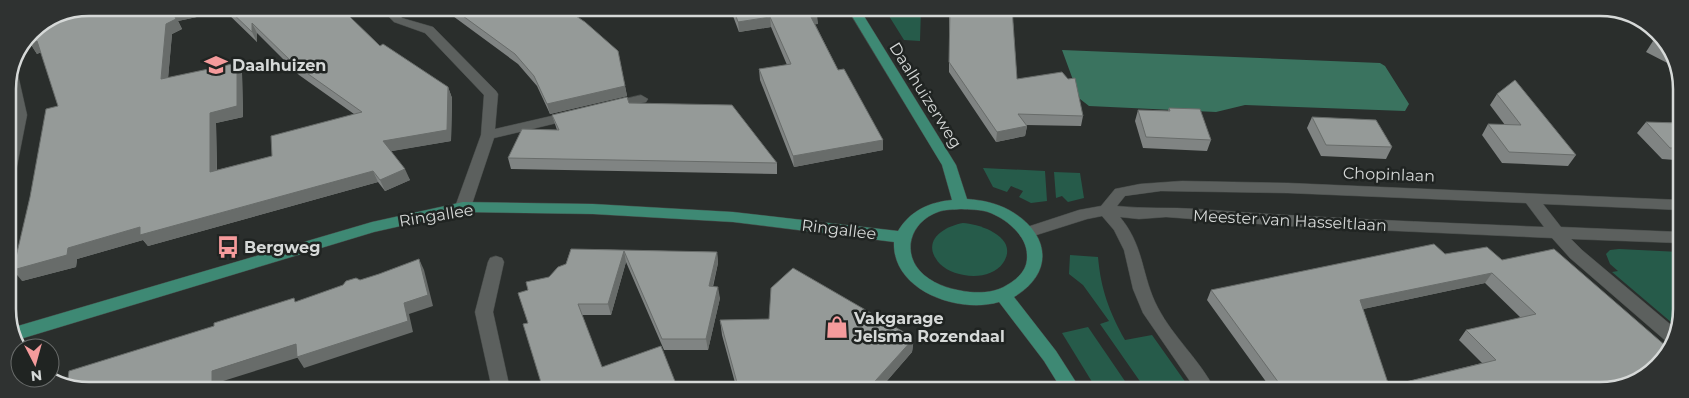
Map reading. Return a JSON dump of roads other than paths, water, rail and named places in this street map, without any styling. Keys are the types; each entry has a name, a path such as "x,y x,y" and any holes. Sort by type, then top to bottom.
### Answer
{"main road":[{"name":"Daalhuizerweg","path":"858,16 950,166 961,204"},
{"path":"961,204 994,209 1014,220 1027,233 1036,253 1035,264 1031,274 1019,286 1003,295 979,299 961,297 928,288 914,274 906,263 901,251 902,238 909,225 931,209 961,204"},
{"name":"Ringallee","path":"21,332 372,227 463,207 593,209 733,216 902,238"},
{"path":"1003,295 1050,356 1067,382"}],"street":[{"path":"394,16 398,20 429,30 491,94 488,134 463,207"},
{"path":"16,95 20,115 16,134"},
{"path":"488,134 641,100"},
{"name":"Chopinlaan","path":"1106,210 1120,192 1162,185 1673,205"},
{"path":"1530,198 1556,233 1576,254 1668,333"},
{"path":"1106,210 1120,226 1129,244 1141,289 1152,313 1200,382"},
{"name":"Meester van Hasseltlaan","path":"1027,233 1084,214 1106,210 1139,214 1166,212 1287,221 1673,238"},
{"path":"496,262 484,312 499,382"}],"place":[{"name":"Daalhuizen","path":"216,65"},
{"name":"Bergweg","path":"228,247"},
{"name":"Vakgarage Jelsma Rozendaal","path":"837,327"}]}
